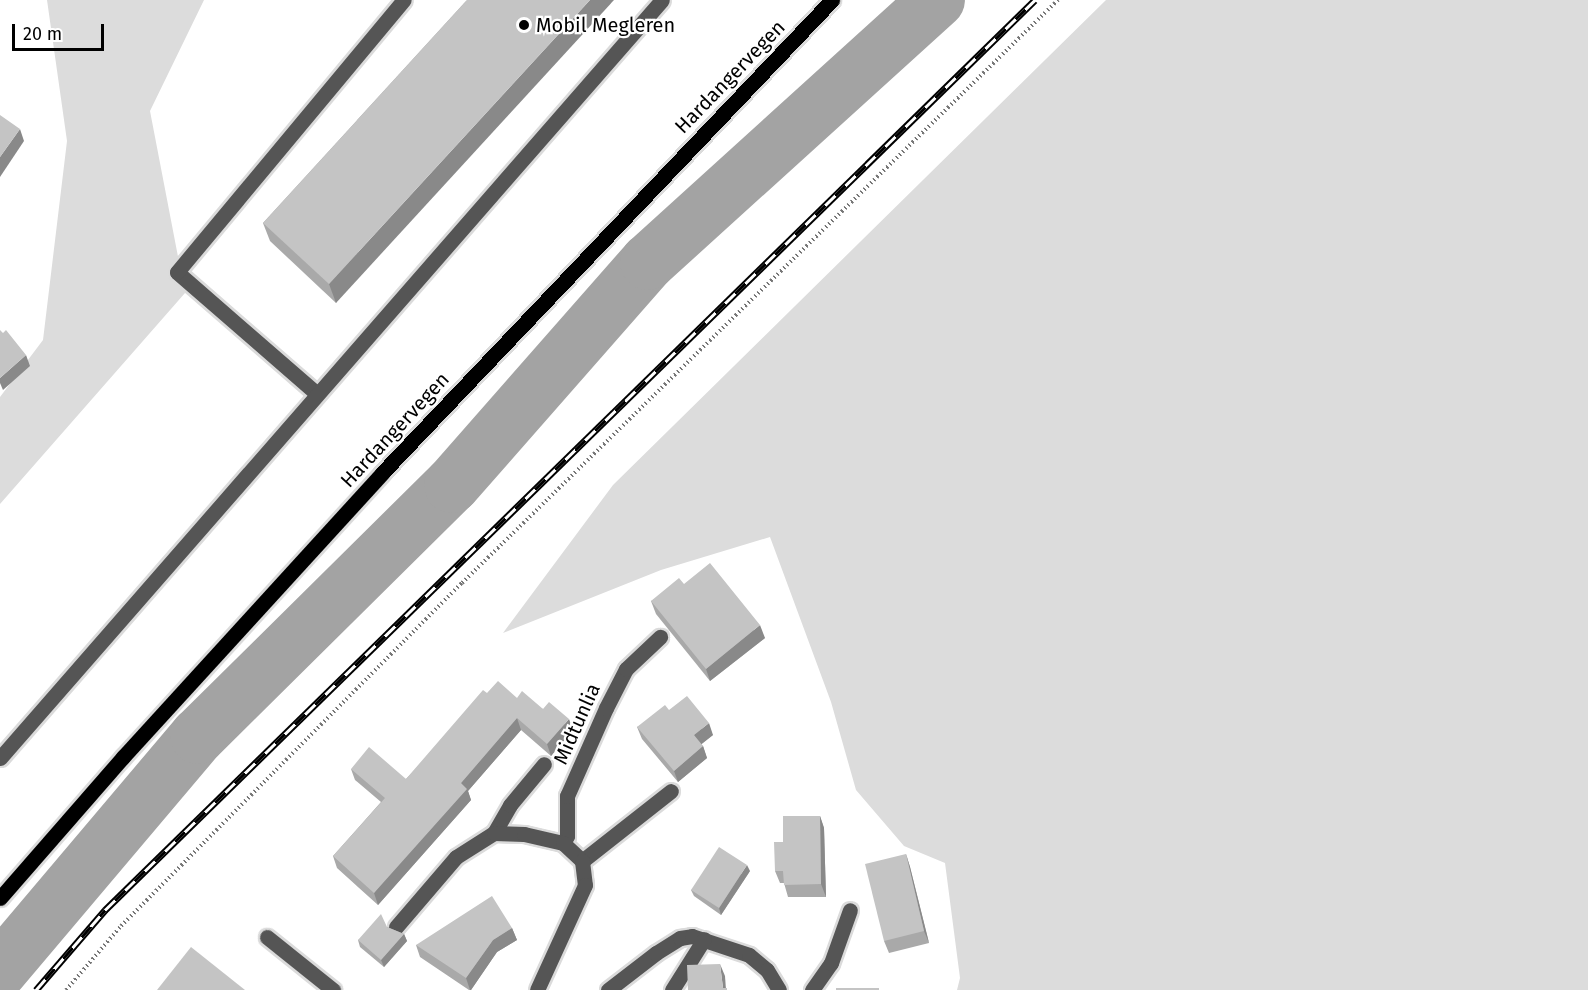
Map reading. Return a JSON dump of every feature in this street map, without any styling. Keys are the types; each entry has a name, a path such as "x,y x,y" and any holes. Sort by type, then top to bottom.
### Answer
{"main road":[{"name":"Hardangervegen","path":"0,898 123,757 382,473 832,0"}],"street":[{"path":"316,393 177,272 404,0"},
{"path":"0,758 316,393 662,0"},
{"name":"Midtunlia","path":"562,843 567,836 567,796 606,708 626,669 660,637"},
{"path":"396,927 456,857 494,833 510,805 544,764"},
{"path":"582,861 671,791"},
{"path":"494,833 524,834 562,843 582,861 585,885 537,990"},
{"path":"813,990 831,963 850,910"},
{"path":"267,937 333,990"},
{"path":"608,990 680,938 704,939 749,955 767,970 779,990"},
{"path":"672,990 704,939"}],"path":[{"path":"66,990 121,927 462,583 1058,0"}],"shaded area":[{"path":"47,0 204,0 150,111 185,293 0,504 0,397 43,340 67,141"},
{"path":"1106,0 1588,0 1588,990 957,990 960,978 945,863 904,846 856,790 831,702 770,537 661,570 503,633 613,485"}],"building":[{"path":"467,0 590,0 329,284 263,223"},
{"path":"0,115 20,129 0,157"},
{"path":"0,330 3,333 6,330 26,355 0,378"},
{"path":"710,563 760,625 706,669 651,601 679,578 684,584"},
{"path":"498,681 517,698 522,691 543,709 549,702 569,719 547,744 517,718 461,783 467,789 374,893 333,856 385,798 351,769 369,747 406,779 483,690 487,693"},
{"path":"687,696 709,723 694,735 703,746 674,771 637,727 665,705 669,710"},
{"path":"783,816 820,816 821,884 784,885 783,871 775,871 774,842 783,842"},
{"path":"719,847 747,865 719,908 691,890"},
{"path":"906,854 924,931 884,941 865,864"},
{"path":"492,896 512,928 493,940 466,978 416,945"},
{"path":"381,914 387,927 404,934 381,960 358,940"},
{"path":"191,947 245,990 157,990"},
{"path":"720,964 723,988 727,990 688,990 687,965"},
{"path":"836,988 879,988 879,990 836,990"}],"waterway":[{"path":"0,970 198,736 452,485 648,262 937,0"}],"railway":[{"path":"36,990 105,910 1035,0"}],"place":[{"name":"Mobil Megleren","path":"524,25"}]}
